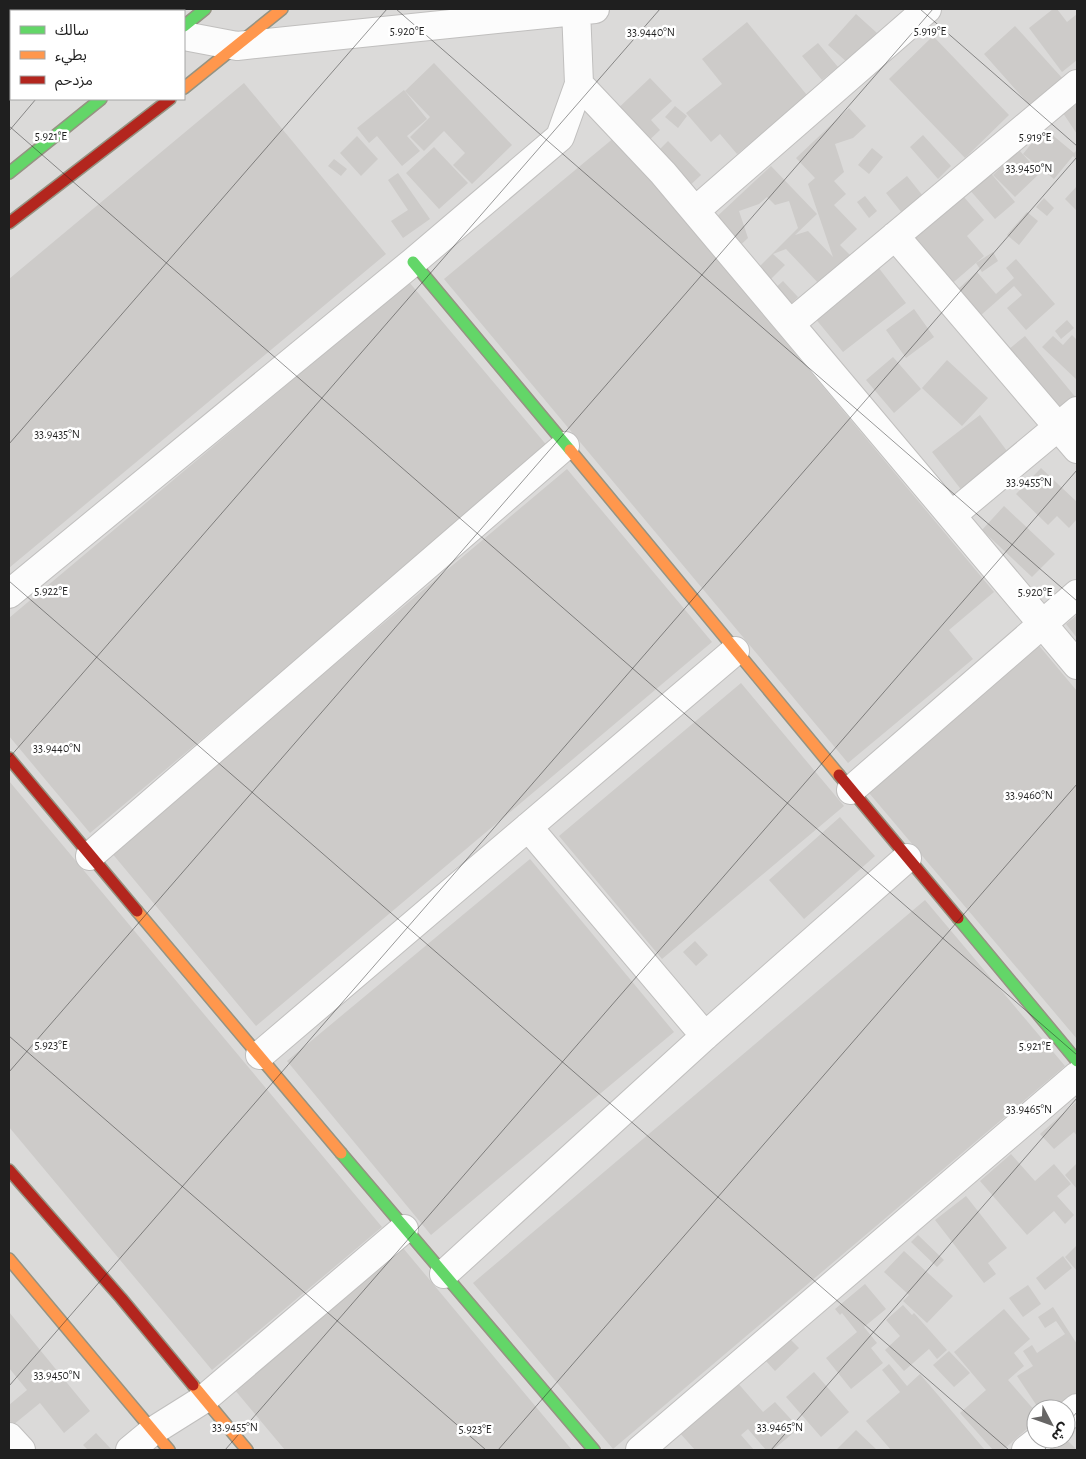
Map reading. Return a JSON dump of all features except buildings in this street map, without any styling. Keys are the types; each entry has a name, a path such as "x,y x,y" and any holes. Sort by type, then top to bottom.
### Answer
{"street":[{"path":"185,87 282,9"},
{"path":"9,594 412,262 560,137 580,84 582,9 237,46 193,19"},
{"path":"695,211 927,9"},
{"path":"580,84 663,173 1077,665"},
{"path":"790,324 1077,84"},
{"path":"9,223 169,100"},
{"path":"9,173 87,103"},
{"path":"895,236 1068,419 1077,449"},
{"path":"412,262 1077,1061"},
{"path":"952,515 1068,419"},
{"path":"90,856 565,446"},
{"path":"851,790 1077,594"},
{"path":"260,1055 736,651"},
{"path":"9,758 404,1229 594,1450"},
{"path":"528,827 705,1036"},
{"path":"444,1274 705,1036 907,858"},
{"path":"640,1450 1077,1076"},
{"path":"9,1170 121,1298 247,1450"},
{"path":"130,1450 161,1440 204,1399 404,1229"},
{"path":"9,1259 161,1440"},
{"path":"9,1436 21,1450"}],"shaded area":[{"path":"9,9 1077,9 1077,1450 9,1450"}],"traffic: fast":[{"path":"185,25 205,9"},
{"path":"9,173 100,100"},
{"path":"413,262 570,450"},
{"path":"958,918 1077,1061"},
{"path":"341,1153 594,1450"}],"traffic: slow":[{"path":"185,87 282,9"},
{"path":"570,450 839,775"},
{"path":"137,911 341,1153"},
{"path":"9,1259 169,1450"},
{"path":"193,1385 247,1450"}],"traffic: jam":[{"path":"9,223 169,100"},
{"path":"9,758 137,911"},
{"path":"839,775 958,918"},
{"path":"9,1170 121,1298 193,1385"}]}
